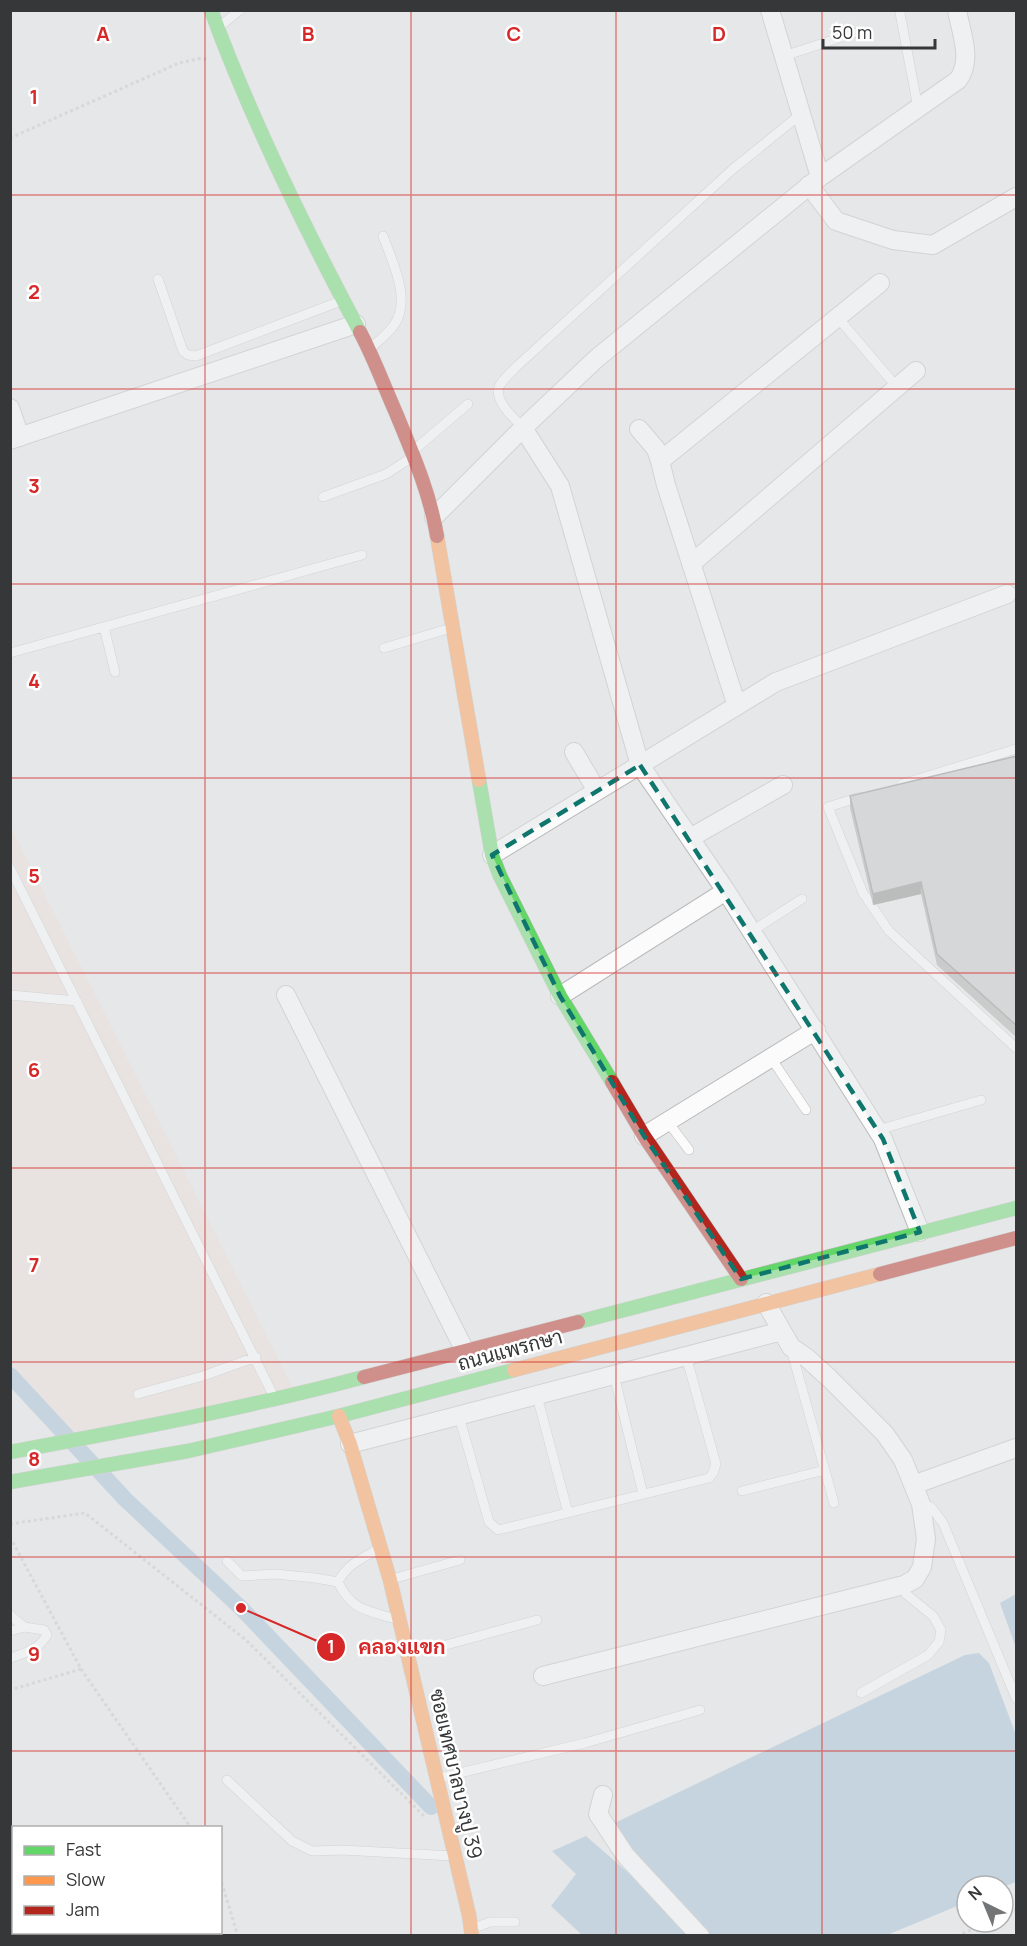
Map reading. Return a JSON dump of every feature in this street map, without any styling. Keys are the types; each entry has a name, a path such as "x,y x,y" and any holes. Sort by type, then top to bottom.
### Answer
{"main road":[{"path":"210,10 228,59 327,270 369,349 413,454 435,517 492,855 500,876 560,996 644,1136 741,1279"},
{"name":"ถนนแพรกษา","path":"10,1452 275,1400 1017,1208"},
{"name":"ถนนแพรกษา","path":"10,1482 130,1463 339,1416 1017,1238"},
{"name":"ซอยเทศบาลบางปู 39","path":"339,1416 350,1444 390,1580 472,1932"}],"street":[{"path":"770,10 801,114 815,181 836,221 893,240 933,245 1017,197"},
{"path":"435,517 523,428 597,358 815,181 958,80 965,70 966,59 957,10"},
{"path":"660,461 880,283"},
{"path":"10,408 15,438 356,324"},
{"path":"691,564 916,371"},
{"path":"523,428 560,486 640,765 726,891 884,1139 920,1232"},
{"path":"639,429 656,449 737,706"},
{"path":"492,855 776,682 1007,594"},
{"path":"574,752 597,791"},
{"path":"690,838 783,785"},
{"path":"560,996 726,891"},
{"path":"286,996 465,1351"},
{"path":"644,1136 816,1030"},
{"path":"543,1676 904,1585 915,1579 922,1567 926,1539 921,1504 903,1460 885,1434 822,1371 786,1339 766,1303"},
{"path":"350,1444 686,1356 786,1339"},
{"path":"913,1485 1017,1448"},
{"path":"603,1795 598,1814 625,1855 700,1935"}],"lane":[{"path":"217,28 240,10"},
{"path":"900,13 918,108"},
{"path":"784,56 855,33"},
{"path":"523,428 502,404 498,391 500,385 515,368 733,170 801,114"},
{"path":"369,349 395,324 401,294 399,279 383,236"},
{"path":"158,279 183,351 188,355 196,356 343,301"},
{"path":"838,318 897,387"},
{"path":"323,496 386,474 413,454 468,404"},
{"path":"10,653 362,555"},
{"path":"104,627 115,672"},
{"path":"384,648 453,627"},
{"path":"894,786 1017,749"},
{"path":"872,793 828,807 863,893 890,931 1017,1048"},
{"path":"10,868 256,1357 275,1400"},
{"path":"752,931 802,898"},
{"path":"10,994 77,1001"},
{"path":"771,1058 806,1110"},
{"path":"878,1130 981,1100"},
{"path":"668,1122 689,1150"},
{"path":"786,1339 834,1503"},
{"path":"459,1416 489,1522 498,1530 709,1478 716,1464 686,1356"},
{"path":"138,1394 203,1376 256,1357"},
{"path":"614,1375 643,1494"},
{"path":"537,1396 568,1513"},
{"path":"742,1491 825,1470"},
{"path":"921,1504 932,1508 943,1523 1017,1698"},
{"path":"338,1582 344,1570 381,1548"},
{"path":"390,1580 460,1560"},
{"path":"227,1561 242,1576 275,1574 338,1582"},
{"path":"338,1582 345,1597 358,1607 400,1620"},
{"path":"861,1694 928,1655 939,1642 941,1630 933,1616 906,1594 904,1585"},
{"path":"10,1615 24,1628"},
{"path":"407,1650 446,1645 537,1620"},
{"path":"10,1631 24,1628 44,1630 47,1635 43,1643 29,1652 10,1658"},
{"path":"437,1778 585,1743 700,1710"},
{"path":"227,1780 292,1841 312,1851 342,1850 455,1856"},
{"path":"472,1932 490,1922 515,1922"}],"path":[{"path":"10,138 179,63 201,58 228,59"},
{"path":"10,1524 85,1513 246,1640 429,1822"},
{"path":"81,1669 190,1826"},
{"path":"222,1883 238,1935"}],"highlighted area":[{"path":"640,765 883,1139 920,1232 741,1279 644,1136 560,996 492,855"}],"shaded area":[{"path":"10,825 293,1388 76,1434 11,1366"}],"water":[{"path":"1016,1594 1016,1648 1000,1603"},
{"path":"979,1653 989,1663 1016,1735 1016,1882 1015,1874 955,1874 955,1907 887,1935 709,1935 600,1830 965,1655"},
{"path":"586,1836 656,1897 688,1935 582,1935 551,1906 576,1874 552,1851"}],"building":[{"path":"1017,756 1017,1026 937,954 921,882 873,894 850,796"}],"waterway":[{"path":"10,1375 125,1499 241,1608 431,1807"}],"traffic: fast":[{"path":"211,10 243,92 280,174 360,332"},
{"path":"479,780 492,855 500,876 560,996 612,1082"},
{"path":"578,1322 1016,1208"},
{"path":"10,1482 188,1451 339,1416 514,1370"},
{"path":"10,1452 232,1409 364,1377"}],"traffic: slow":[{"path":"437,536 479,780"},
{"path":"514,1370 880,1274"},
{"path":"339,1416 350,1444 390,1580 472,1936"}],"traffic: jam":[{"path":"360,332 414,458 430,504 437,536"},
{"path":"612,1082 644,1136 741,1279"},
{"path":"880,1274 1016,1238"},
{"path":"364,1377 578,1322"}],"place":[{"name":"คลองแขก","path":"241,1608"}]}
